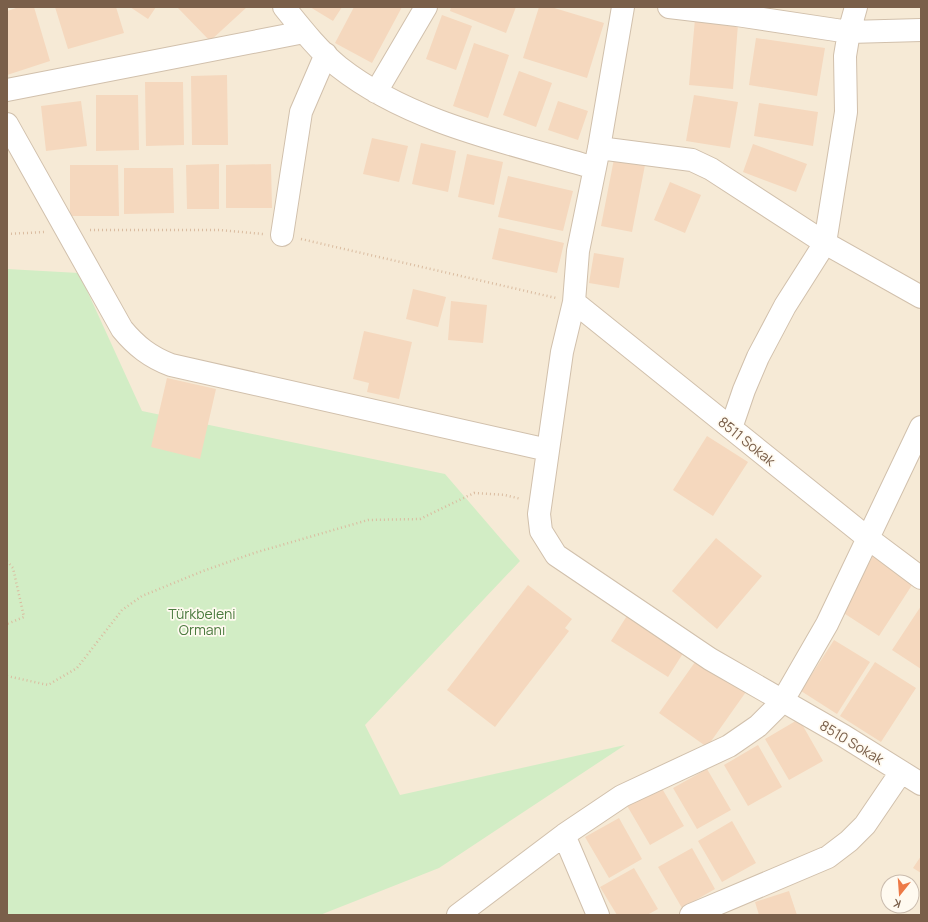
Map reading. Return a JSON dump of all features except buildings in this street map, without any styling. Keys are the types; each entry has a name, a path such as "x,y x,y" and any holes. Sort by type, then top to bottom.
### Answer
{"street":[{"path":"284,7 304,32 339,67 376,92 404,107 444,122 597,158 692,160 711,169 825,243 921,297"},
{"path":"376,92 426,7"},
{"name":"8510 Sokak","path":"623,7 597,158 578,251 574,302 562,352 539,514 541,531 556,555 710,659 782,702 844,736 921,784"},
{"path":"668,7 736,15 848,32 921,30"},
{"path":"731,428 744,390 758,357 785,306 825,243 846,112 845,56 848,32 856,7"},
{"path":"7,90 304,32"},
{"path":"282,235 300,112 326,54"},
{"path":"7,124 122,330 142,350 156,359 171,365 548,450"},
{"name":"8511 Sokak","path":"574,302 869,539 921,578"},
{"path":"458,915 564,835 622,796 729,746 758,726 782,702 827,624 869,539 921,427"},
{"path":"691,915 828,857 849,841 865,825 901,772"},
{"path":"564,835 598,915"}],"path":[{"path":"7,676 48,685 78,668 122,610 142,596 254,553 368,520 420,519 474,493 505,495 540,506"},
{"path":"7,561 13,568 24,616 7,624"}],"shaded area":[{"path":"7,7 921,7 921,915 7,915"}],"green space":[{"name":"Türkbeleni Ormanı","path":"7,269 79,273 142,411 445,474 520,561 365,725 400,795 625,745 439,868 320,915 7,915"}]}
